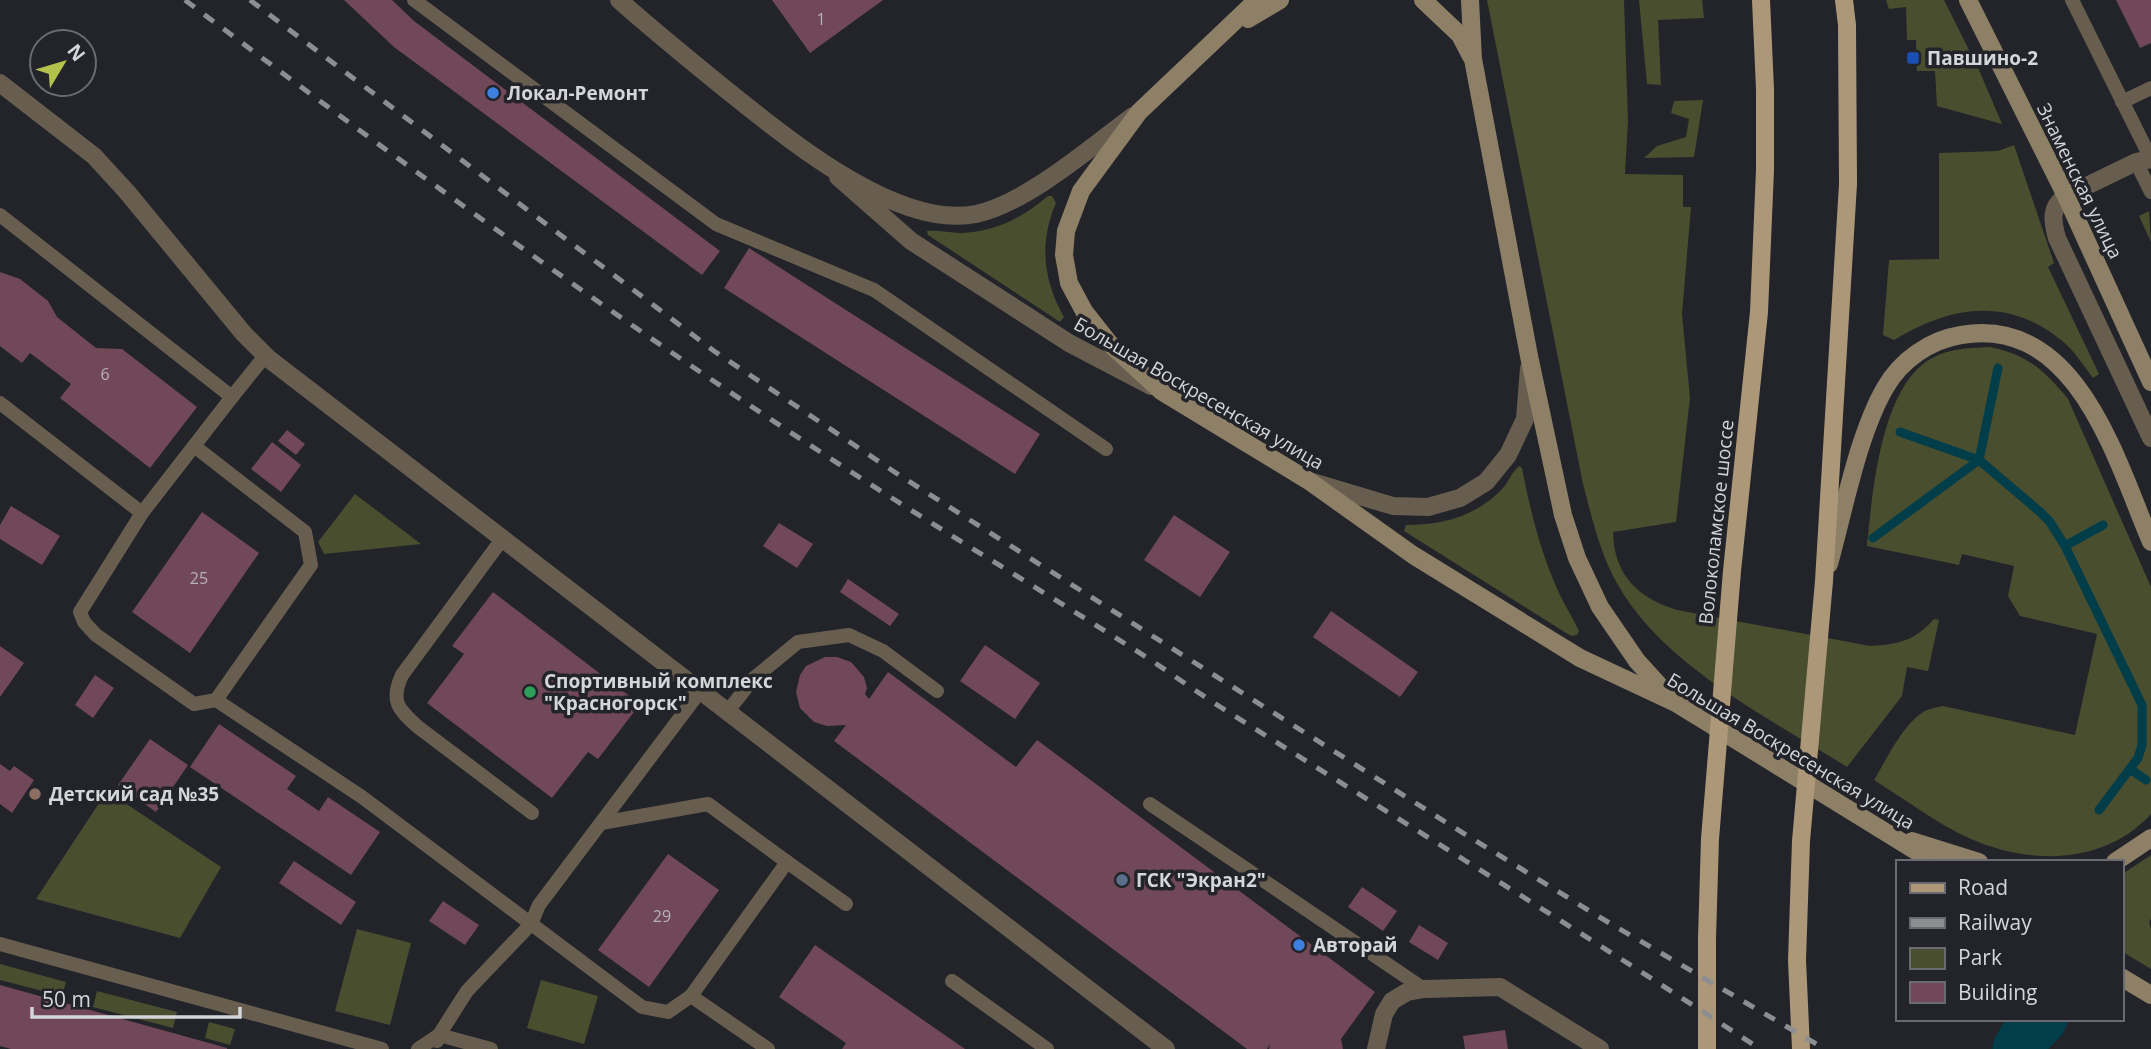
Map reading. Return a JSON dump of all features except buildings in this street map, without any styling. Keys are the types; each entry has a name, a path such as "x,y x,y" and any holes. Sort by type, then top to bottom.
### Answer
{"main road":[{"path":"1161,391 1110,345 1084,311 1069,283 1064,255 1066,231 1081,191 1139,112 1257,0"},
{"path":"1224,33 1280,0"},
{"path":"1423,0 1460,35 1473,59"},
{"path":"1470,0 1473,59 1529,356 1563,515 1577,558 1600,607 1630,651 1676,703"},
{"path":"1755,0 1764,22"},
{"name":"Волоколамское шоссе","path":"1707,1049 1706,938 1710,839 1732,572 1759,312 1765,170 1764,22 1761,0"},
{"path":"1801,1049 1797,960 1801,841 1824,581 1848,184 1847,25 1844,0"},
{"name":"Знаменская улица","path":"1968,0 2066,196 2151,382"},
{"path":"1824,581 1865,432 1886,386 1922,349 1944,337 1972,333 1998,334 2027,342 2051,357 2069,375 2089,403 2151,542"},
{"name":"Большая Воскресенская улица","path":"1161,391 1309,481 1413,555 1580,658 1676,703 1931,860"},
{"path":"1885,831 1973,860"},
{"path":"2118,860 2151,838"},
{"path":"2123,978 2151,995"}],"street":[{"name":"Большая Воскресенская улица","path":"619,0 682,54 825,166 911,241 1069,343 1161,391"},
{"path":"0,83 94,156 265,356 1166,1049"},
{"path":"825,166 905,206 945,215 975,214 1006,203 1038,185 1139,112"},
{"path":"2144,160 2066,196 2059,201 2053,215 2057,238 2151,438"},
{"path":"1309,481 1393,506 1428,507 1460,498 1486,482 1508,455 1525,419 1529,356"},
{"path":"1376,1049 1384,1014 1392,1001 1407,992 1500,987 1600,1049"}],"lane":[{"path":"414,0 716,224 874,290 1106,449"},
{"path":"2072,0 2122,103 2144,160 2151,192"},
{"path":"2122,103 2151,88"},
{"path":"0,215 232,397"},
{"path":"265,356 142,513 80,612 84,622 96,635 194,704 216,700 362,797 642,1007 668,1012 691,996 787,862"},
{"path":"0,403 142,513"},
{"path":"194,446 305,532 311,565 216,700"},
{"path":"503,538 402,675 396,688 396,700 400,712 418,727 532,813"},
{"path":"728,711 753,679 798,642 849,635 883,651 937,691"},
{"path":"437,1042 467,991 531,924 539,905 701,690"},
{"path":"601,822 708,804 846,904"},
{"path":"1150,804 1424,989"},
{"path":"0,944 382,1049"},
{"path":"952,981 1047,1049"},
{"path":"691,996 768,1049"},
{"path":"418,1049 437,1042 491,1049"}],"green space":[{"path":"1487,0 1624,0 1628,121 1625,174 1683,175 1683,207 1691,207 1682,314 1690,398 1676,522 1613,532 1618,561 1631,583 1651,599 1677,610 1870,646 1906,640 1934,619 1939,620 1928,671 1907,667 1902,696 1847,767 1752,709 1690,665 1662,641 1638,614 1618,585 1606,561 1583,484"},
{"path":"1639,0 1702,0 1704,18 1658,20 1661,85 1647,84"},
{"path":"1886,0 1944,0 2002,124 1937,106 1935,71 1917,71 1916,40 1907,40 1906,7 1889,9"},
{"path":"1703,100 1694,157 1644,158 1657,146 1686,137 1689,119 1671,113 1674,101"},
{"path":"2014,145 2054,263 2048,267 2099,374 2093,378 2061,340 2041,326 1999,312 1957,313 1915,328 1894,340 1883,335 1889,260 1939,259 1939,153 1998,151"},
{"path":"1048,196 1052,196 1056,203 1047,232 1046,261 1052,289 1064,317 1060,322 928,235 927,231 961,233 997,227 1028,211"},
{"path":"2149,211 2151,242 2139,216"},
{"path":"1990,347 2015,354 2034,365 2068,399 2151,587 2151,814 2132,831 2111,843 2066,855 2018,853 1971,839 1934,819 1874,780 1911,723 1927,710 1943,706 2075,735 2097,634 2020,616 2008,596 2014,566 1962,554 1959,565 1867,546 1881,449 1888,423 1908,379 1923,364 1938,355 1963,349"},
{"path":"1519,466 1522,468 1541,547 1559,593 1579,631 1577,635 1571,636 1404,531 1406,525 1446,521 1482,506 1503,488"},
{"path":"355,494 421,544 324,554 318,542"},
{"path":"107,791 221,867 180,938 36,899"},
{"path":"2151,855 2151,969 2123,952 2123,874"},
{"path":"357,929 411,943 390,1025 335,1011"},
{"path":"0,964 66,982 62,996 0,980"},
{"path":"541,980 598,996 584,1044 527,1028"},
{"path":"97,991 177,1012 173,1028 93,1007"},
{"path":"209,1022 235,1029 230,1045 205,1038"}],"waterway":[{"path":"1873,538 1979,460 1998,368"},
{"path":"1900,432 1979,460 2039,511 2050,522 2065,546 2142,705 2142,745 2138,758 2099,810"},
{"path":"2065,546 2103,525"},
{"path":"2130,769 2146,780"},
{"path":"2018,1049 2026,1035 2040,1021"}],"railway":[{"path":"185,0 530,254 794,435 1760,1049"},
{"path":"250,0 714,351 899,475 1455,828 1601,918 1825,1049"}],"place":[{"name":"Павшино-2","path":"1913,58"},
{"name":"Локал-Ремонт","path":"493,93"},
{"name":"Спортивный комплекс \"Красногорск\"","path":"530,692"},
{"name":"Детский сад №35","path":"35,794"},
{"name":"ГСК \"Экран2\"","path":"1122,880"},
{"name":"Авторай","path":"1299,945"}]}
